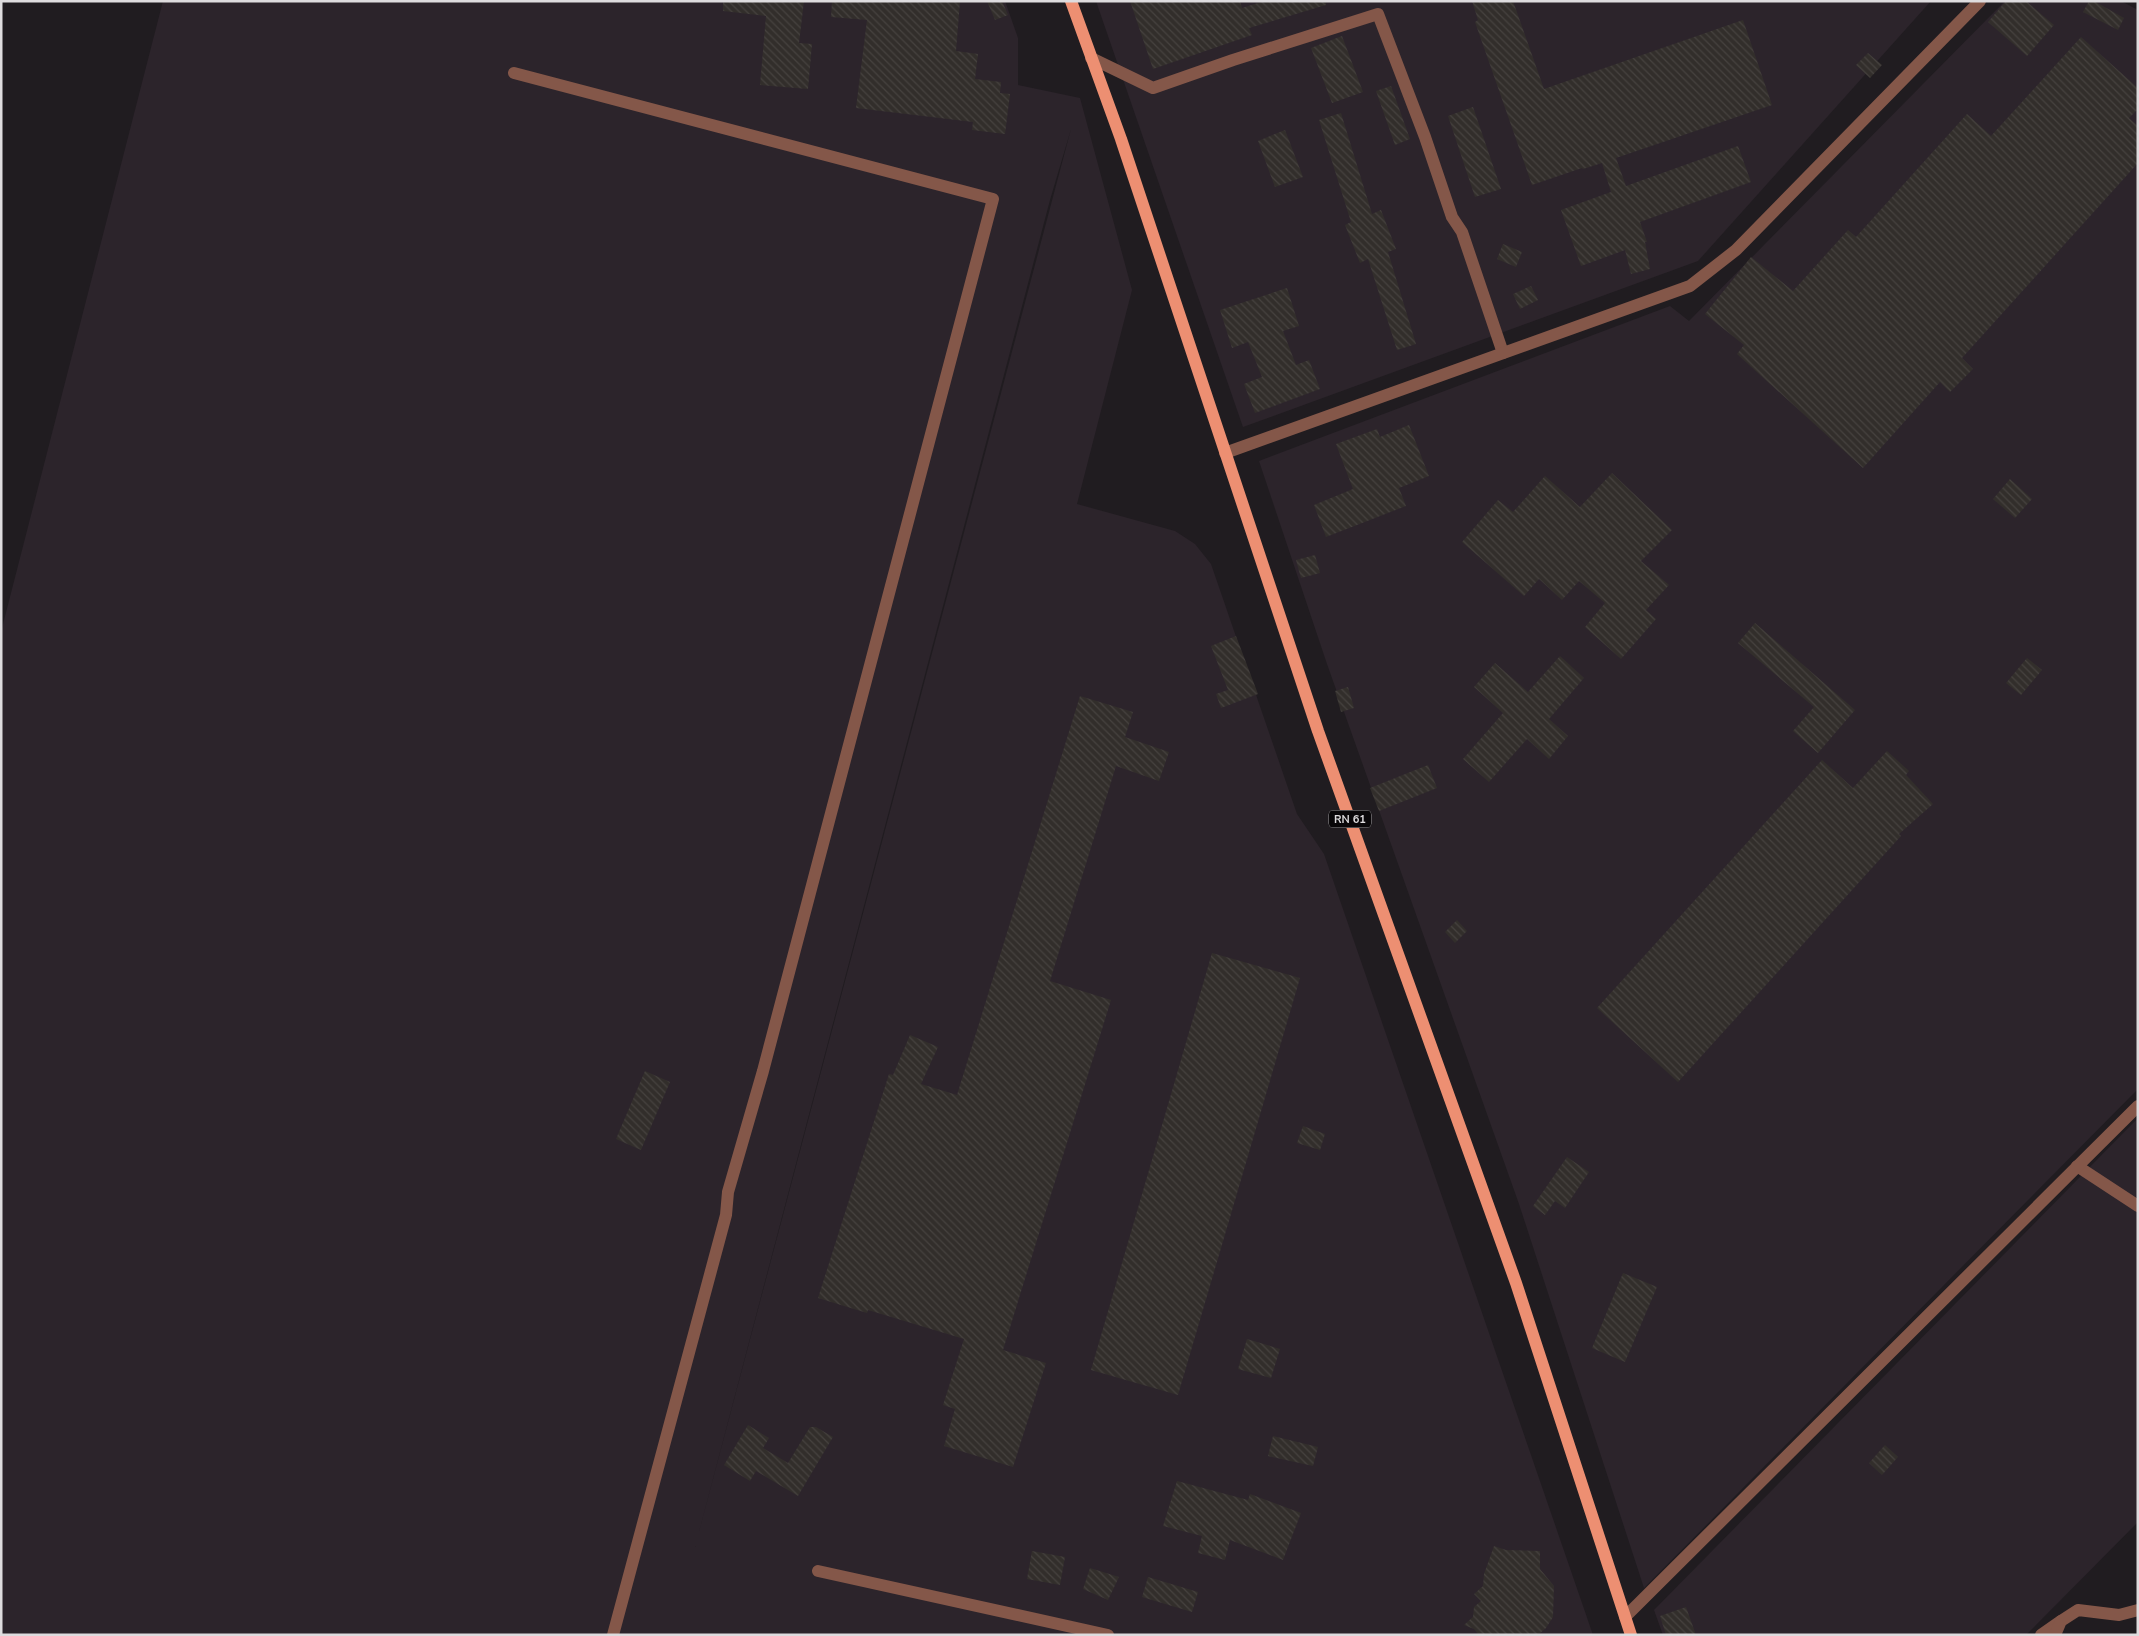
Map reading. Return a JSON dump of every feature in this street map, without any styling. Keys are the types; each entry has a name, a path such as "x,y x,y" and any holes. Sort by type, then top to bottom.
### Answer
{"main road":[{"name":"RN 61","path":"1071,1 1318,731 1516,1283 1631,1635"}],"street":[{"path":"1225,453 1690,286 1736,250 1980,1"},
{"path":"1091,58 1153,88 1233,60 1378,14 1425,137 1452,217 1462,232 1503,353"},
{"path":"514,72 993,199 763,1071 728,1192 726,1215 613,1635"},
{"path":"1625,1618 2138,1106"},
{"path":"2077,1166 2138,1206"},
{"path":"818,1571 1108,1635"},
{"path":"2041,1635 2078,1610 2138,1619"},
{"path":"2119,1616 2138,1610"},
{"path":"2055,1635 2061,1621"}],"shaded area":[{"path":"163,1 1005,1 1018,38 1018,85 1080,98 1132,290 1077,504 1175,531 1195,544 1211,564 1297,814 1324,854 1593,1635 1,1635 1,632","holes":["1071,129 695,1547 1050,200"]},
{"path":"1096,1 1931,1 1698,261 1243,427"},
{"path":"2005,1 2121,1 2138,10 2138,1089 1644,1588 1519,1204 1327,664 1259,461 1670,306 1689,321"},
{"path":"2138,1118 2138,1522 2026,1635 1663,1635 1654,1610"}],"building":[{"path":"723,1 804,1 799,43 812,44 808,89 760,85 766,16 723,11"},
{"path":"832,1 960,1 956,51 978,54 975,79 1001,82 1000,93 1010,94 1005,134 972,130 973,122 856,108 867,20 831,17"},
{"path":"987,1 1002,1 1008,15 995,20"},
{"path":"1130,1 1240,1 1242,8 1264,1 1326,1 1326,5 1249,28 1252,35 1153,69"},
{"path":"1472,1 1513,1 1544,89 1743,20 1772,105 1616,158 1626,186 1738,146 1751,182 1640,222 1647,242 1645,242 1650,269 1631,274 1625,250 1581,266 1561,210 1611,192 1602,163 1532,185 1475,22 1478,20"},
{"path":"2006,1 2026,1 2054,25 2027,56 1988,22"},
{"path":"2089,1 2094,1 2124,18 2118,30 2083,12"},
{"path":"1342,36 1363,92 1332,103 1311,48"},
{"path":"2081,37 2138,88 2138,109 2129,118 2138,126 2138,163 1962,358 1973,369 1950,392 1940,382 1863,468 1737,354 1744,345 1705,314 1751,257 1793,291 1848,230 1856,237 1967,114 1991,136"},
{"path":"1868,53 1882,65 1870,78 1856,65"},
{"path":"1391,86 1410,139 1395,145 1376,91"},
{"path":"1473,107 1501,189 1475,197 1448,116"},
{"path":"1341,113 1372,214 1381,210 1396,249 1388,252 1416,344 1397,350 1368,259 1360,263 1345,225 1351,222 1319,120"},
{"path":"1285,130 1303,177 1275,187 1258,141"},
{"path":"1503,244 1522,252 1516,267 1497,259"},
{"path":"1531,286 1538,300 1520,309 1513,294"},
{"path":"1287,288 1299,326 1283,331 1296,365 1309,360 1320,389 1255,413 1244,384 1262,377 1248,342 1232,348 1220,310"},
{"path":"1409,425 1429,476 1399,488 1406,506 1326,537 1314,505 1353,489 1336,444 1377,429 1380,437"},
{"path":"1612,473 1672,530 1641,561 1669,585 1646,610 1656,619 1621,659 1585,627 1605,603 1579,581 1562,600 1539,579 1524,596 1462,542 1498,500 1513,512 1545,476 1580,507"},
{"path":"2010,479 2032,499 2015,518 1993,499"},
{"path":"1315,555 1320,573 1301,578 1296,560"},
{"path":"1755,623 1855,710 1818,753 1793,731 1814,707 1738,643"},
{"path":"1236,636 1258,694 1221,708 1216,694 1228,690 1211,646"},
{"path":"1560,656 1584,678 1549,719 1568,736 1549,759 1527,739 1489,782 1463,759 1503,713 1474,687 1495,663 1528,692"},
{"path":"2027,658 2042,670 2021,695 2006,683"},
{"path":"1348,687 1354,708 1341,712 1335,691"},
{"path":"1080,696 1133,712 1125,737 1169,752 1159,781 1116,766 1050,981 1111,1000 1003,1350 1046,1363 1013,1467 944,1446 955,1409 943,1405 964,1339 868,1310 867,1313 818,1298 889,1074 893,1075 910,1035 938,1047 921,1084 957,1095"},
{"path":"1887,751 1909,771 1906,775 1933,804 1899,834 1901,836 1678,1082 1597,1008 1822,760 1853,788"},
{"path":"1428,765 1437,788 1379,811 1370,788"},
{"path":"1457,920 1467,931 1455,943 1445,932"},
{"path":"1212,953 1300,978 1178,1395 1091,1370"},
{"path":"645,1071 670,1082 641,1150 616,1139"},
{"path":"1303,1126 1325,1134 1320,1150 1297,1143"},
{"path":"1567,1157 1589,1172 1565,1208 1555,1201 1545,1215 1533,1206"},
{"path":"1623,1273 1657,1287 1625,1362 1592,1348"},
{"path":"1247,1339 1280,1349 1271,1378 1238,1369"},
{"path":"748,1425 769,1438 763,1448 788,1463 810,1427 816,1427 833,1437 798,1496 756,1471 750,1481 724,1465"},
{"path":"1273,1436 1318,1447 1313,1466 1268,1456"},
{"path":"1885,1445 1898,1457 1882,1475 1869,1463"},
{"path":"1177,1481 1248,1500 1250,1494 1301,1513 1283,1560 1230,1540 1225,1560 1198,1553 1202,1536 1163,1526"},
{"path":"1494,1546 1506,1550 1540,1551 1540,1569 1554,1586 1553,1617 1546,1628 1538,1635 1479,1635 1474,1629 1464,1625 1473,1617 1474,1607 1481,1601 1474,1594 1483,1586 1484,1574"},
{"path":"1032,1551 1065,1557 1060,1585 1027,1579"},
{"path":"1090,1568 1119,1577 1108,1600 1083,1589"},
{"path":"1148,1577 1198,1592 1192,1612 1142,1597"},
{"path":"1686,1607 1696,1635 1666,1635 1660,1616"}]}
